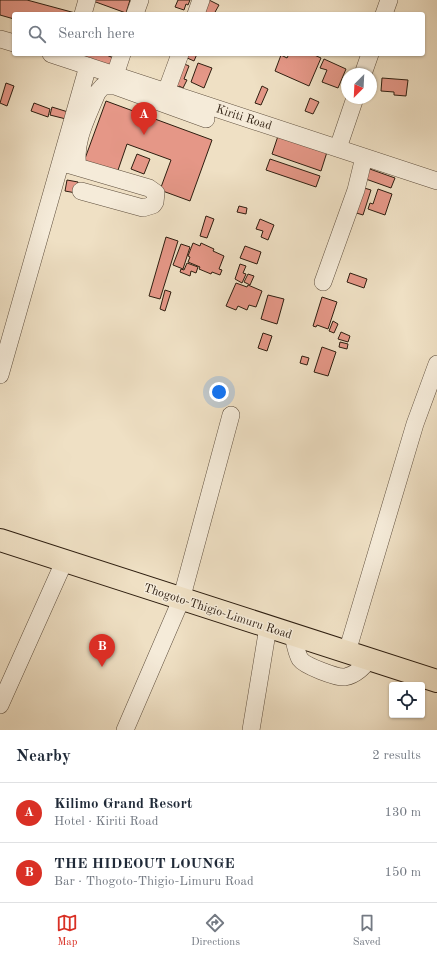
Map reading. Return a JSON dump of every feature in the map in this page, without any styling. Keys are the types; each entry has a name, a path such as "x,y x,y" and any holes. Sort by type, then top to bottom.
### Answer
{"highway":[{"name":"Thogoto-Thigio-Limuru Road","path":"0,540 181,600 437,681"}],"street":[{"path":"84,12 87,0"},
{"path":"136,12 140,0"},
{"path":"197,12 201,0"},
{"path":"385,12 389,0"},
{"path":"0,39 12,42"},
{"path":"114,75 121,56"},
{"path":"166,92 179,56"},
{"path":"365,68 369,56"},
{"name":"Kiriti Road","path":"71,57 88,66 114,75 437,181"},
{"path":"0,374 88,66"},
{"path":"78,167 76,158 78,144 97,93 103,86 115,86 206,119"},
{"path":"338,148 353,104"},
{"path":"323,282 356,190 364,157"},
{"path":"61,162 149,188 156,193 156,197 153,205 143,208 82,191"},
{"path":"347,652 415,424 437,364"},
{"path":"125,730 181,600 231,415"},
{"path":"0,705 64,562"},
{"path":"251,730 268,627"},
{"path":"293,635 300,658 305,664 326,672 344,677 361,669 370,659"}],"building":[{"path":"0,0 27,0 72,12 12,12 12,18 0,15"},
{"path":"93,0 130,0 126,12"},
{"path":"178,0 190,0 188,5 186,4 184,10 175,7"},
{"path":"209,0 219,5 215,12 200,12"},
{"path":"83,56 109,56 116,59 113,67"},
{"path":"185,56 196,56 194,61"},
{"path":"281,56 287,58 288,56 316,56 321,58 309,86 275,71"},
{"path":"324,59 344,68 341,68 341,81 338,88 322,82 327,70 320,68"},
{"path":"182,63 189,66 184,79 187,80 183,88 179,86 177,91 171,88"},
{"path":"198,63 212,68 204,88 191,82"},
{"path":"382,78 408,80 406,96 394,95 394,92 381,91"},
{"path":"6,83 14,86 7,106 0,103"},
{"path":"262,86 268,89 261,105 255,103"},
{"path":"310,98 319,102 313,114 305,111"},
{"path":"106,101 212,140 190,201 160,190 171,160 127,144 116,176 83,164"},
{"path":"34,103 50,109 48,117 31,111"},
{"path":"52,107 68,112 66,119 50,115"},
{"path":"278,136 327,152 321,171 272,154"},
{"path":"137,154 150,159 144,174 131,169"},
{"path":"270,159 320,176 316,187 266,170"},
{"path":"367,168 395,178 391,188 363,178"},
{"path":"67,180 78,182 76,193 65,191"},
{"path":"361,187 371,190 363,215 353,212"},
{"path":"378,189 392,194 385,215 368,209 370,203 373,204"},
{"path":"239,206 247,208 246,214 237,212"},
{"path":"206,216 214,219 207,238 200,236"},
{"path":"260,219 274,225 268,240 261,237 263,231 256,229"},
{"path":"166,237 178,241 160,299 149,296"},
{"path":"193,243 200,246 201,243 224,256 219,269 222,270 220,275 212,272 211,274 188,262 190,257 188,256"},
{"path":"181,244 190,247 183,269 173,265"},
{"path":"245,246 261,252 257,264 240,258"},
{"path":"187,263 198,267 196,273 191,271 190,276 180,272 181,269 184,270"},
{"path":"240,264 246,266 243,273 246,274 242,283 235,279"},
{"path":"350,273 367,279 364,288 347,282"},
{"path":"248,274 254,276 250,285 244,282"},
{"path":"236,283 247,287 248,285 262,291 256,307 249,305 247,310 238,306 236,310 226,306"},
{"path":"165,290 171,292 165,311 160,309"},
{"path":"268,295 284,299 277,324 261,319"},
{"path":"322,297 337,302 328,329 317,325 316,327 313,326"},
{"path":"333,321 338,324 334,333 329,331"},
{"path":"341,332 350,336 348,342 338,339"},
{"path":"263,333 272,336 267,351 258,348"},
{"path":"340,342 348,344 347,349 339,347"},
{"path":"322,347 336,352 328,376 314,372"},
{"path":"302,356 309,358 307,365 300,363"}],"place":[{"name":"Kilimo Grand Resort","path":"144,135"},
{"name":"THE HIDEOUT LOUNGE","path":"102,667"}]}
